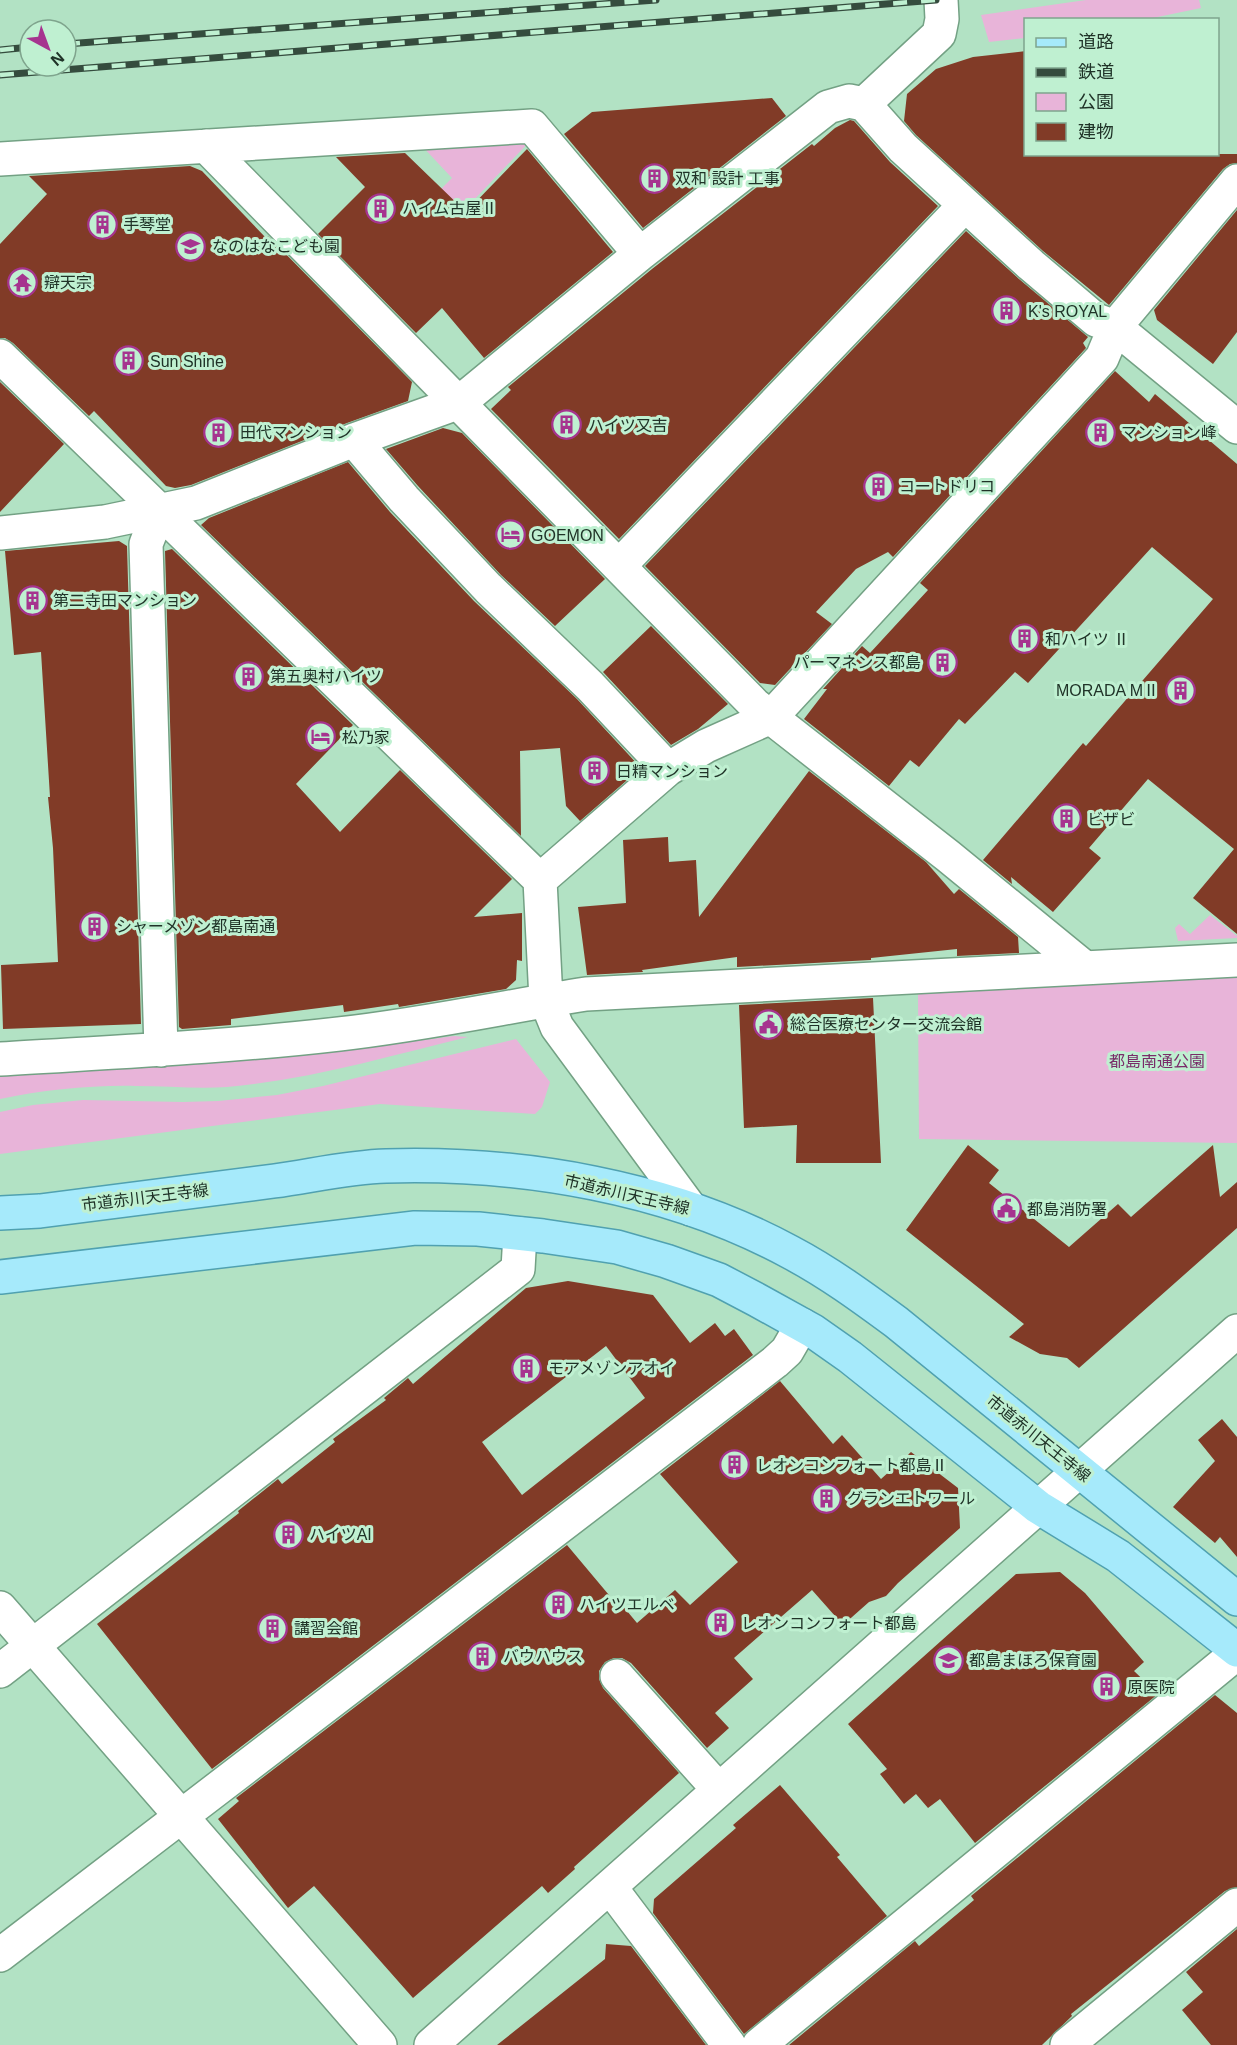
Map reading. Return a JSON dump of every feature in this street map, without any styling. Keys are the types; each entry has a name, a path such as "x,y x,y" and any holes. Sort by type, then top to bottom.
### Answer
{"main road":[{"name":"市道赤川天王寺線","path":"0,1213 40,1211 384,1166 446,1166 555,1177 674,1203 734,1225 791,1252 848,1286 896,1322 1237,1599"},
{"path":"0,1277 415,1228 478,1229 520,1234 617,1247 666,1261 719,1280 802,1325 850,1357 1038,1507 1118,1556 1237,1652"}],"street":[{"path":"864,104 939,34 942,19 941,0"},
{"path":"0,533 105,522 196,502 354,440 460,402 640,254 828,107 849,101 864,104 903,148 1031,265 1096,320 1115,327 1237,427"},
{"path":"0,159 532,126 640,254"},
{"path":"206,146 460,402 755,705 1085,968"},
{"path":"540,880 668,769 706,746 771,717 1102,358 1115,327 1237,181"},
{"path":"620,566 965,205"},
{"path":"0,356 540,880 546,1000 557,1027 691,1209"},
{"path":"354,440 419,515 488,588 590,686 668,769"},
{"path":"159,511 146,544 161,1050"},
{"path":"0,1059 161,1050 340,1034 586,994 1237,960"},
{"path":"0,1671 518,1269 520,1234"},
{"path":"0,1955 775,1362 787,1351 802,1325"},
{"path":"430,2045 1237,1331"},
{"path":"0,1608 380,2045"},
{"path":"759,2045 1237,1652"},
{"path":"617,1676 719,1790"},
{"path":"610,1887 729,2045"},
{"path":"1067,2045 1237,1905"}],"green space":[{"path":"1086,0 1199,0 1201,8 1153,18 1024,18 1024,38 989,42 981,15"},
{"path":"532,139 451,224 414,216 452,178 421,145"},
{"path":"1210,915 1237,938 1178,941 1175,928 1179,924 1190,934"},
{"name":"都島南通公園","path":"1237,976 1237,1143 919,1139 918,993"},
{"path":"454,1036 468,1037 349,1067 258,1084 216,1088 85,1087 0,1099 0,1073 236,1060 343,1051"},
{"path":"516,1039 550,1082 542,1107 535,1114 380,1104 0,1154 0,1112 33,1105 83,1100 183,1102 277,1095"}],"building":[{"path":"1024,51 1024,156 1219,156 1219,154 1237,154 1237,163 1230,164 1223,169 1109,305 1043,251 916,135 904,121 907,94 936,69 973,57"},
{"name":"双和 設計 工事","path":"772,98 786,116 643,228 564,134 592,112"},
{"path":"850,120 854,121 890,162 938,206 619,539 491,409 511,390 508,387 652,269 812,144 814,146 835,128"},
{"path":"527,149 613,252 484,358 442,308 416,333 318,234 365,187 336,157 405,153 466,212"},
{"path":"190,166 202,171 266,238 268,236 412,382 408,401 191,485 175,488 166,486 94,411 89,416 13,343 0,338 0,244 47,194 29,176"},
{"path":"1237,210 1237,332 1213,364 1157,320 1154,310"},
{"path":"966,231 1088,337 1083,343 1086,348 893,557 888,552 856,569 816,612 832,624 775,685 760,683 645,566"},
{"path":"1115,371 1149,402 1155,394 1237,464 1237,934 1193,898 1234,849 1148,779 1089,848 1101,858 1053,912 1011,877 1012,884 983,860 1083,743 1086,746 1213,599 1152,547 1028,683 1015,672 965,724 959,719 919,767 910,760 889,786 804,719 827,689 823,689 862,646 870,653 928,590 920,583"},
{"path":"0,382 64,444 0,512"},
{"path":"443,428 462,433 605,579 555,626 501,575 386,449"},
{"path":"348,462 390,512 474,601 577,699 641,768 580,821 566,806 560,748 520,751 521,836 201,525 209,518"},
{"path":"119,541 127,546 141,1024 3,1029 1,965 58,962 41,652 14,655 5,551"},
{"path":"172,549 353,725 296,784 340,832 400,770 512,879 474,917 522,913 522,961 517,960 516,980 506,989 399,1007 398,1004 344,1012 343,1005 231,1019 231,1025 182,1029 179,1027 165,551"},
{"path":"651,626 728,704 698,729 671,745 603,672"},
{"path":"809,771 926,862 954,894 959,889 1018,937 1019,953 957,956 957,949 871,958 871,960 737,967 737,957 642,970 643,972 587,975 578,907 626,903 623,840 668,837 669,862 696,860 699,917"},
{"path":"873,998 881,1163 796,1163 797,1125 744,1128 739,1005"},
{"path":"968,1145 999,1170 989,1183 1069,1247 1118,1204 1131,1217 1213,1145 1220,1197 1237,1182 1237,1228 1079,1368 1067,1358 1040,1354 1009,1337 1024,1324 906,1230"},
{"path":"568,1281 653,1295 690,1343 715,1323 725,1336 734,1329 753,1355 212,1769 97,1624 239,1513 238,1511 278,1479 282,1484 335,1442 333,1439 386,1400 384,1398 408,1378 413,1384 526,1288","holes":["606,1346 645,1398 522,1495 482,1442"]},
{"path":"780,1381 833,1444 842,1435 881,1479 911,1452 958,1488 960,1528 886,1596 869,1602 843,1625 812,1590 734,1658 753,1679 715,1713 729,1728 707,1748 631,1663 622,1658 614,1658 605,1662 599,1671 599,1679 603,1688 679,1773 548,1893 542,1886 413,1998 314,1886 288,1908 218,1819 239,1801 236,1798 567,1545 619,1607 622,1605 637,1623 675,1590 690,1605 738,1562 660,1474"},
{"path":"1222,1419 1237,1437 1237,1557 1220,1537 1215,1543 1173,1507 1215,1461 1198,1440"},
{"path":"1060,1572 1085,1593 1144,1662 1134,1671 1158,1694 975,1843 940,1799 928,1808 916,1794 904,1804 880,1774 887,1769 848,1724 1016,1574"},
{"path":"1215,1695 1237,1713 1237,1887 1225,1891 1071,2014 1072,2016 1042,2045 789,2045 915,1941 919,1946 974,1900 971,1896"},
{"path":"780,1785 840,1855 837,1857 887,1916 744,2034 653,1913 654,1899 736,1828 733,1825"},
{"path":"1237,1929 1237,2045 1211,2045 1182,2010 1203,1992 1186,1972"},
{"path":"606,1944 631,1946 706,2045 497,2045 605,1959"}],"railway":[{"path":"78,43 656,0"},
{"path":"0,75 936,0"},
{"path":"0,50 18,48"}],"place":[{"name":"双和 設計 工事","path":"654,178"},
{"name":"ハイム古屋Ⅱ","path":"381,208"},
{"name":"手琴堂","path":"102,224"},
{"name":"なのはなこども園","path":"191,246"},
{"name":"辯天宗","path":"23,282"},
{"name":"K's ROYAL","path":"1007,311"},
{"name":"Sun Shine","path":"129,361"},
{"name":"ハイツ又吉","path":"567,425"},
{"name":"田代マンション","path":"219,432"},
{"name":"マンション峰","path":"1100,432"},
{"name":"コートドリコ","path":"878,486"},
{"name":"GOEMON","path":"510,535"},
{"name":"第二寺田マンション","path":"32,600"},
{"name":"和ハイツ Ⅱ","path":"1024,639"},
{"name":"パーマネンス都島","path":"942,662"},
{"name":"第五奥村ハイツ","path":"249,676"},
{"name":"MORADA MⅡ","path":"1180,690"},
{"name":"松乃家","path":"321,737"},
{"name":"日精マンション","path":"595,771"},
{"name":"ビザビ","path":"1066,819"},
{"name":"シャーメゾン都島南通","path":"95,926"},
{"name":"総合医療センター交流会館","path":"769,1024"},
{"name":"都島消防署","path":"1006,1209"},
{"name":"モアメゾンアオイ","path":"527,1368"},
{"name":"レオンコンフォート都島Ⅱ","path":"735,1465"},
{"name":"グランエトワール","path":"826,1498"},
{"name":"ハイツAI","path":"288,1534"},
{"name":"ハイツエルベ","path":"558,1604"},
{"name":"レオンコンフォート都島","path":"720,1623"},
{"name":"講習会館","path":"273,1628"},
{"name":"バウハウス","path":"482,1656"},
{"name":"都島まほろ保育園","path":"948,1660"},
{"name":"原医院","path":"1106,1687"}]}
